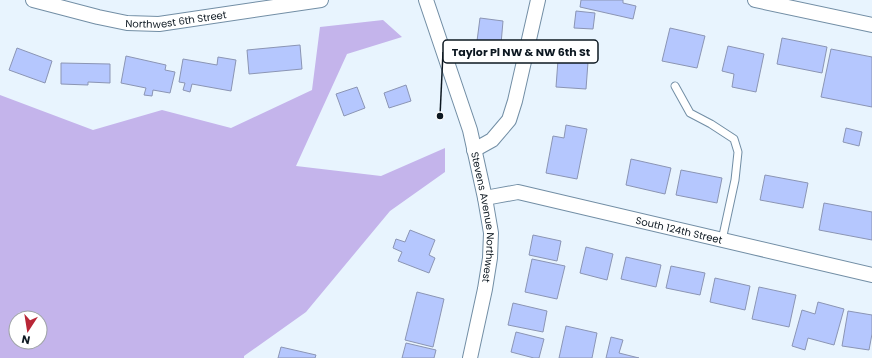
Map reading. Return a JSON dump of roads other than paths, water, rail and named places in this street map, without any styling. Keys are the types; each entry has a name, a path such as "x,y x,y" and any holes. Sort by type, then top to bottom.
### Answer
{"street":[{"name":"Northwest 6th Street","path":"33,0 127,23 159,24 321,0"},
{"path":"426,0 470,130 474,150"},
{"name":"Stevens Avenue Northwest","path":"470,358 485,289 490,258 491,233 474,150 492,140 509,120 515,101 538,0"},
{"path":"755,0 872,25"},
{"name":"South 124th Street","path":"485,198 518,192 872,275"}],"lane":[{"path":"675,86 690,113 711,124 734,139 738,152 735,180 722,240"}],"place":[{"name":"Taylor Pl NW & NW 6th St","path":"440,116"}]}
